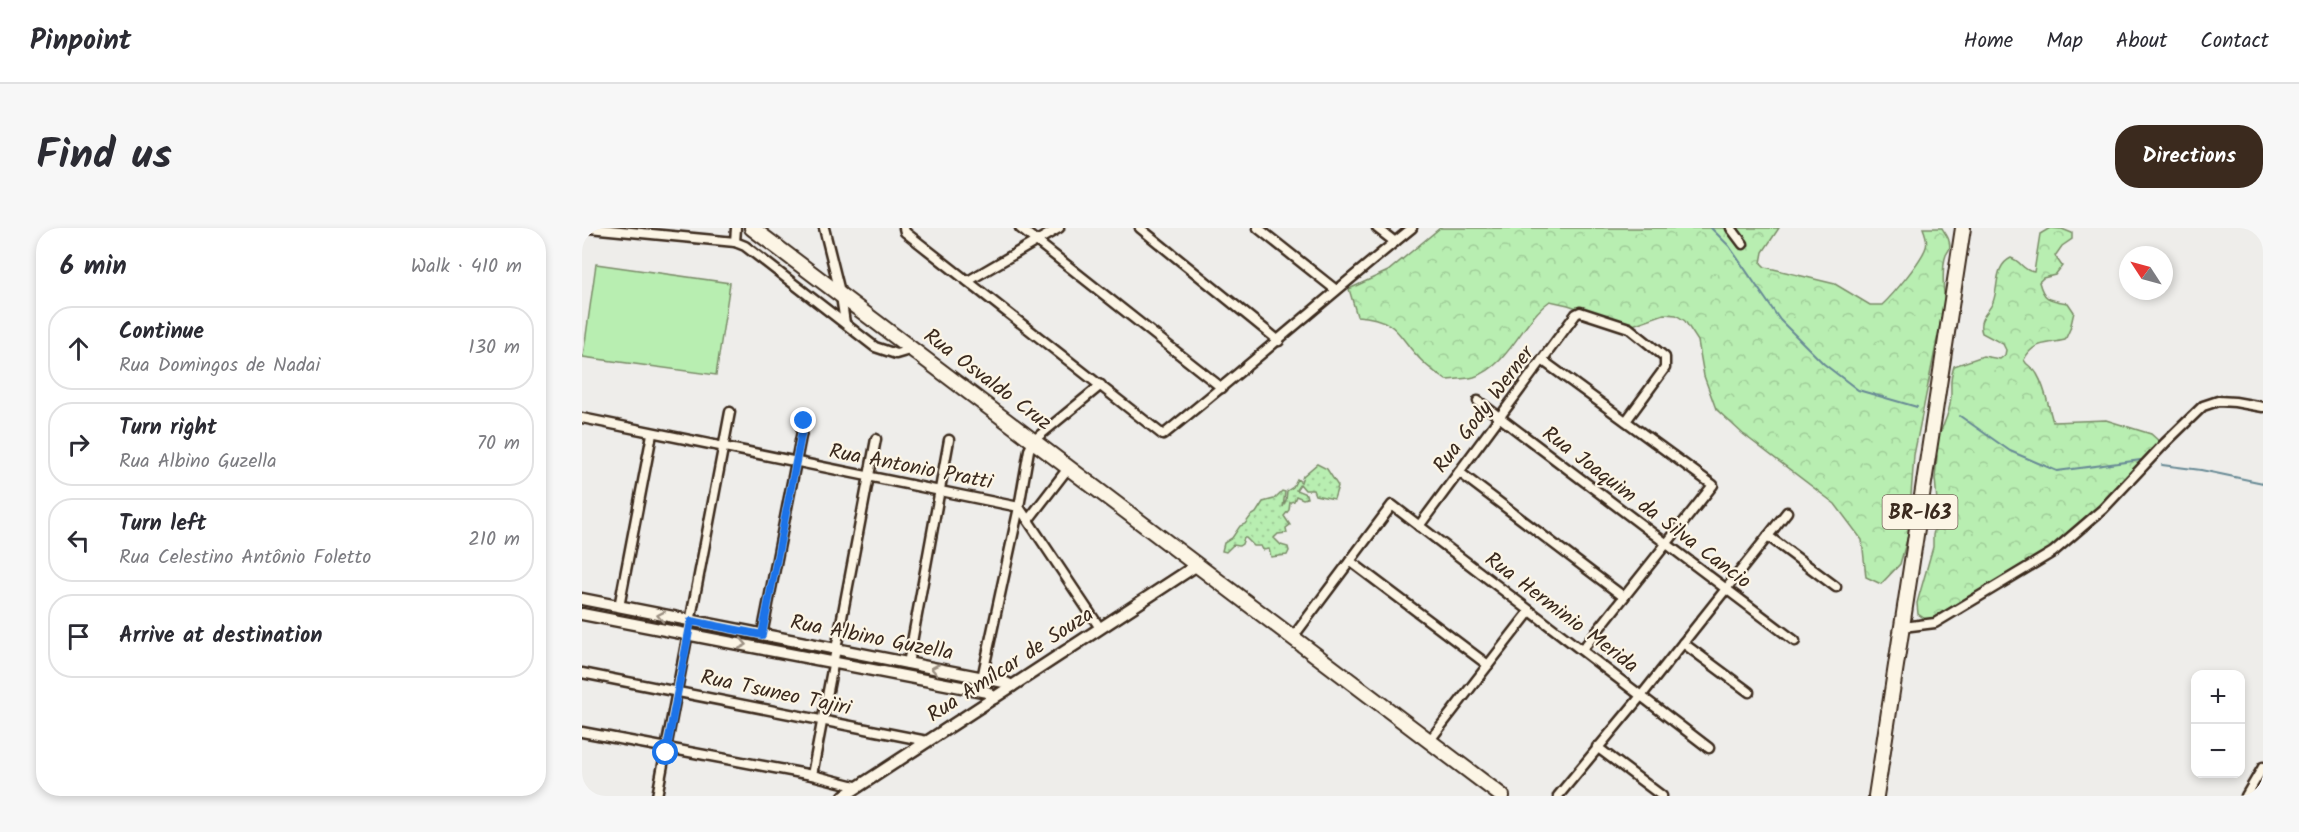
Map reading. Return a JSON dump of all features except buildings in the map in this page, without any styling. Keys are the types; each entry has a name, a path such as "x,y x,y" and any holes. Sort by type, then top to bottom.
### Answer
{"highway":[{"name":"Rua Osvaldo Cruz","path":"752,228 1502,796"},
{"name":"BR-163","path":"1876,796 1963,228"}],"street":[{"path":"589,228 735,242 745,246 875,347 896,354 913,349"},
{"path":"735,242 736,228"},
{"path":"824,228 841,296 845,323"},
{"path":"904,228 905,232 1163,435 1279,341 1336,290 1412,228"},
{"path":"1020,228 1222,388"},
{"path":"968,281 1059,228"},
{"path":"1140,228 1279,341"},
{"path":"1258,228 1336,290"},
{"path":"1377,228 1395,242"},
{"path":"1731,228 1743,244"},
{"name":"Rua Gody Werner","path":"1419,526 1576,314 1583,313 1629,328 1665,357 1665,368 1626,421"},
{"path":"1542,360 1713,485 1582,650"},
{"path":"982,678 1029,450 1034,440 1101,385"},
{"name":"Rua Joaquim da Silva Cancio","path":"1478,401 1795,641"},
{"path":"1902,627 1935,624 2053,552 2103,509 2203,406 2218,401 2263,407"},
{"path":"657,796 730,412"},
{"name":"Rua Antonio Pratti","path":"582,418 652,434 941,489 1019,507"},
{"path":"762,635 804,421"},
{"path":"618,607 652,434"},
{"path":"812,776 876,439"},
{"path":"908,664 949,440"},
{"path":"1029,519 1069,467"},
{"path":"1459,472 1624,597"},
{"name":"Rua Herminio Merida","path":"1350,561 1392,505 1710,748"},
{"path":"1019,507 1100,628"},
{"path":"1558,796 1641,696 1787,512"},
{"path":"1768,536 1836,587"},
{"path":"1293,637 1350,561 1488,665"},
{"name":"Rua Amílcar de Souza","path":"844,796 1197,565"},
{"name":"Rua Albino Guzella","path":"582,599 982,678 1012,686"},
{"path":"1430,740 1530,610"},
{"name":"Rua Albino Guzella","path":"582,614 987,692 994,698"},
{"path":"1683,643 1749,692"},
{"name":"Rua Tsuneo Tajiri","path":"582,673 927,741"},
{"path":"582,732 859,787"},
{"path":"1597,747 1662,796"},
{"path":"2246,796 2263,767"}],"green space":[{"path":"1440,228 1779,228 1763,252 1761,263 1765,267 1835,284 1870,305 1882,305 1907,277 1923,253 1927,242 1923,228 1942,228 1950,245 1944,265 1945,300 1914,455 1908,536 1900,564 1881,584 1866,577 1862,540 1835,504 1743,434 1716,409 1704,376 1698,341 1685,321 1676,315 1664,314 1630,326 1550,301 1531,320 1497,363 1474,377 1446,380 1415,354 1397,331 1382,321 1357,316 1349,289 1388,271"},
{"path":"2050,228 2072,233 2072,239 2062,246 2055,256 2062,266 2055,275 2043,278 2039,282 2046,296 2052,300 2068,303 2074,312 2065,340 2036,347 2024,360 2036,372 2040,380 2053,422 2106,420 2151,434 2160,442 2139,470 2059,545 1949,613 1928,621 1918,614 1917,603 1933,547 1938,513 1935,478 1937,456 1933,445 1948,414 1954,366 1983,356 2000,359 2005,355 2006,350 2003,344 1982,333 1981,328 1982,320 1995,296 1999,271 2011,258 2027,270 2034,272 2040,234"},
{"path":"596,264 730,283 716,375 583,357"},
{"path":"1317,464 1327,469 1338,486 1334,499 1315,495 1313,490 1305,490 1300,484 1296,490 1306,494 1307,498 1296,496 1294,501 1290,502 1289,510 1284,516 1290,525 1286,528 1287,533 1278,534 1274,538 1281,545 1288,547 1287,555 1271,557 1269,549 1263,550 1261,546 1254,546 1246,538 1239,546 1233,545 1226,552 1222,551 1224,543 1232,538 1240,526 1256,513 1263,502 1274,499 1282,491 1285,492 1283,507 1287,491 1293,487 1297,479 1301,482 1303,476"}],"waterway":[{"path":"1711,228 1729,246 1780,320 1824,364 1858,390 1917,407"},
{"path":"1960,416 2010,451 2057,471 2141,460"},
{"path":"2162,465 2201,470 2263,483"}],"route":[{"path":"666,753 691,621 762,635 804,421"}]}
